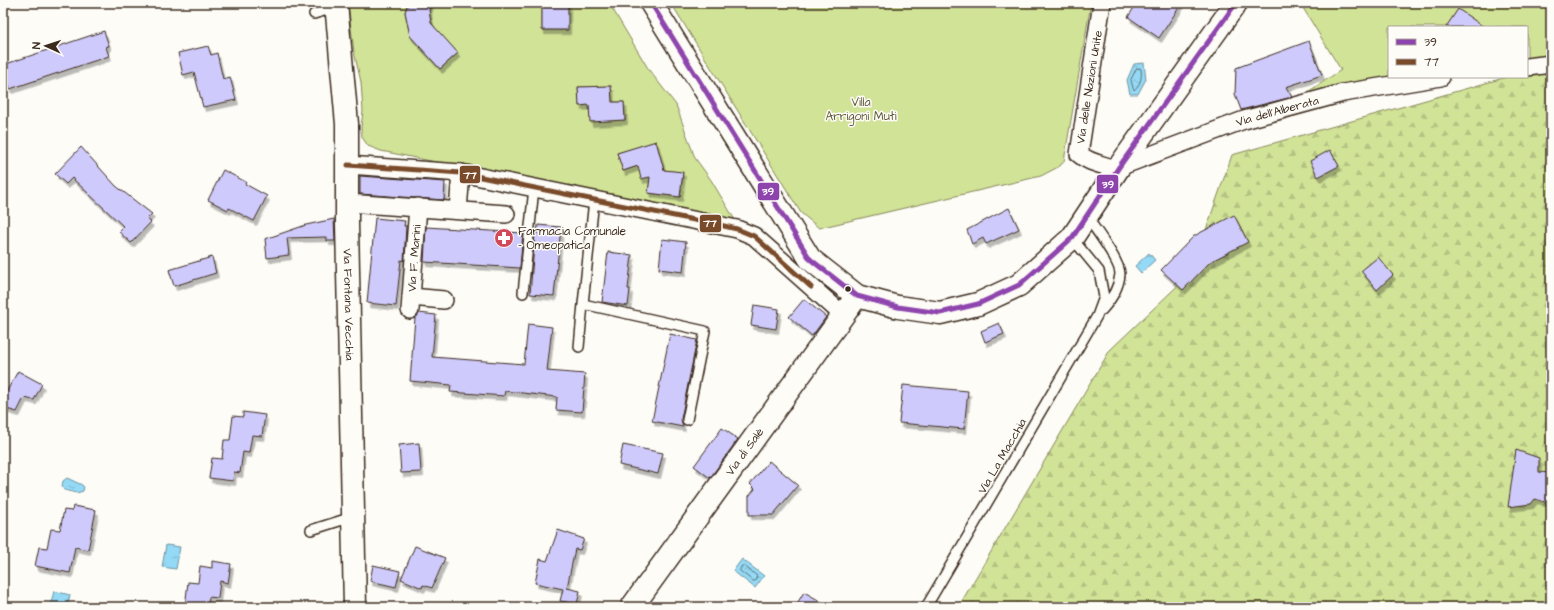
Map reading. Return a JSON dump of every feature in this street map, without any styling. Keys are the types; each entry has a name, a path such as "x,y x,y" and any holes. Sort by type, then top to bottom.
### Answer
{"main road":[{"path":"651,3 810,259 827,283 851,304 903,323 950,324 981,316 1028,293 1055,267 1072,238 1118,169 1236,3"},
{"name":"Via Fontana Vecchia","path":"336,5 347,118 352,517 355,607"},
{"name":"Via di Salè","path":"632,607 851,304"}],"street":[{"name":"Via delle Nazioni Unite","path":"1102,3 1079,154 1093,163 1118,169"},
{"path":"1528,66 1551,64"},
{"name":"Via dell'Alberata","path":"1118,169 1252,118 1343,92 1434,78"},
{"path":"348,165 461,173 737,229 754,236 851,304"},
{"path":"458,210 461,173"},
{"path":"347,203 506,214"},
{"name":"Via F. Marini","path":"418,207 410,303 444,300"}],"lane":[{"path":"314,14 336,5"},
{"path":"523,293 534,188"},
{"path":"579,347 594,200"},
{"name":"Via La Macchia","path":"1087,216 1110,249 1120,274 1114,297 1097,316"},
{"name":"Via La Macchia","path":"926,607 1097,316 1104,297 1099,272 1072,238"},
{"path":"583,304 705,331 687,420"},
{"path":"311,530 352,517"}],"green space":[{"path":"348,3 408,3 405,12 410,36 440,69 458,53 442,37 433,24 430,18 431,3 542,3 542,30 567,30 568,3 609,3 649,70 676,105 695,158 711,180 735,220 381,151 368,146 362,137 361,128 363,111 361,82 354,52","holes":["611,86 612,102 624,102 625,120 591,122 589,105 579,106 578,87","656,142 664,170 683,173 680,197 648,193 650,177 638,166 623,171 617,153"]},
{"name":"Villa Arrigoni Muti","path":"671,3 1091,3 1064,161 1060,166 1041,176 819,228 801,213"},
{"path":"1300,3 1551,3 1551,62 1528,65 1528,26 1388,26 1388,77 1294,101 1341,70"},
{"path":"1551,65 1551,607 959,606 1110,350 1191,273 1232,155 1503,78 1528,78 1528,71"}],"water":[{"path":"1144,63 1146,79 1138,94 1130,94 1127,80 1134,64"},
{"path":"1149,253 1155,260 1141,273 1135,266"},
{"path":"67,478 82,485 84,487 83,491 77,493 64,490 62,486 63,481"},
{"path":"166,545 180,547 176,569 162,567"},
{"path":"742,559 764,576 755,588 733,571"},
{"path":"54,591 70,595 67,607 50,607"}],"building":[{"path":"408,3 431,3 429,10 431,23 458,53 440,69 410,36 405,12"},
{"path":"542,3 568,3 568,30 542,30"},
{"path":"1137,3 1182,3 1159,38 1128,17"},
{"path":"1458,9 1483,26 1447,26"},
{"path":"104,31 109,46 106,47 109,56 10,89 3,65"},
{"path":"1309,41 1322,75 1286,87 1292,97 1241,110 1235,94 1236,68"},
{"path":"208,46 211,55 217,53 223,79 230,77 236,100 203,107 194,72 183,75 178,53"},
{"path":"611,86 612,102 624,102 625,120 590,122 589,105 579,106 578,87"},
{"path":"656,141 664,170 683,172 680,197 648,193 650,177 641,179 638,166 623,171 617,153"},
{"path":"81,147 116,186 152,214 147,219 151,222 131,243 119,232 124,227 72,178 66,184 55,174"},
{"path":"1330,150 1339,166 1318,177 1310,161"},
{"path":"223,170 246,182 245,184 267,196 254,221 229,208 228,210 208,200"},
{"path":"360,176 445,182 444,200 360,194"},
{"path":"1009,208 1019,229 986,244 983,238 972,244 967,230"},
{"path":"1234,215 1248,242 1210,262 1183,290 1161,270 1194,236"},
{"path":"375,218 405,221 404,261 401,260 396,306 367,303"},
{"path":"334,219 335,241 327,241 327,237 287,238 289,255 267,258 265,239 306,225"},
{"path":"538,225 561,227 554,296 530,294 535,234 537,234"},
{"path":"426,227 523,233 520,268 424,262"},
{"path":"662,239 686,242 683,272 659,269"},
{"path":"608,252 632,255 628,289 630,289 628,306 602,302"},
{"path":"212,257 216,273 174,286 169,270"},
{"path":"1378,257 1393,275 1377,290 1361,271"},
{"path":"804,299 826,317 812,336 789,317"},
{"path":"754,305 779,309 776,329 751,325"},
{"path":"419,313 436,315 432,357 524,364 528,324 552,327 547,371 585,374 582,412 556,410 557,397 505,391 504,396 450,392 451,385 410,381 415,318"},
{"path":"999,323 1004,334 985,342 981,331"},
{"path":"670,334 697,340 681,419 683,427 652,421"},
{"path":"18,371 42,384 34,400 24,398 17,412 3,408 3,398"},
{"path":"903,385 968,391 964,429 899,423"},
{"path":"243,412 265,415 262,436 252,435 249,453 243,452 240,473 234,472 233,481 209,478 212,458 222,459 224,440 230,440 233,416 243,417"},
{"path":"722,428 738,439 710,478 694,466"},
{"path":"419,443 421,472 401,473 399,445"},
{"path":"623,445 663,453 658,474 619,465"},
{"path":"1516,450 1539,458 1539,472 1551,473 1551,492 1548,503 1535,499 1531,504 1508,507"},
{"path":"769,461 798,485 773,515 749,515 749,496 755,489 750,484"},
{"path":"73,506 96,510 88,550 75,547 70,573 35,566 39,547 47,548 51,529 60,530 64,510 72,511"},
{"path":"558,530 584,539 580,550 575,549 567,588 580,591 577,604 560,601 563,589 535,583 540,559 547,561"},
{"path":"415,546 445,558 432,588 423,585 422,588 401,579"},
{"path":"212,561 231,564 228,583 220,581 218,598 209,597 208,607 185,607 188,582 198,583 200,566 212,568"},
{"path":"373,565 400,571 396,587 370,581"},
{"path":"804,592 831,607 795,607"}],"transit line":[{"name":"39","path":"651,3 810,259 857,296 898,307 940,313 978,304 1019,285 1072,238 1119,167 1236,3"},
{"name":"77","path":"348,165 461,173 737,229 754,236 811,287"}],"place":[{"name":"Farmacia Comunale - Omeopatica","path":"504,238"}]}
